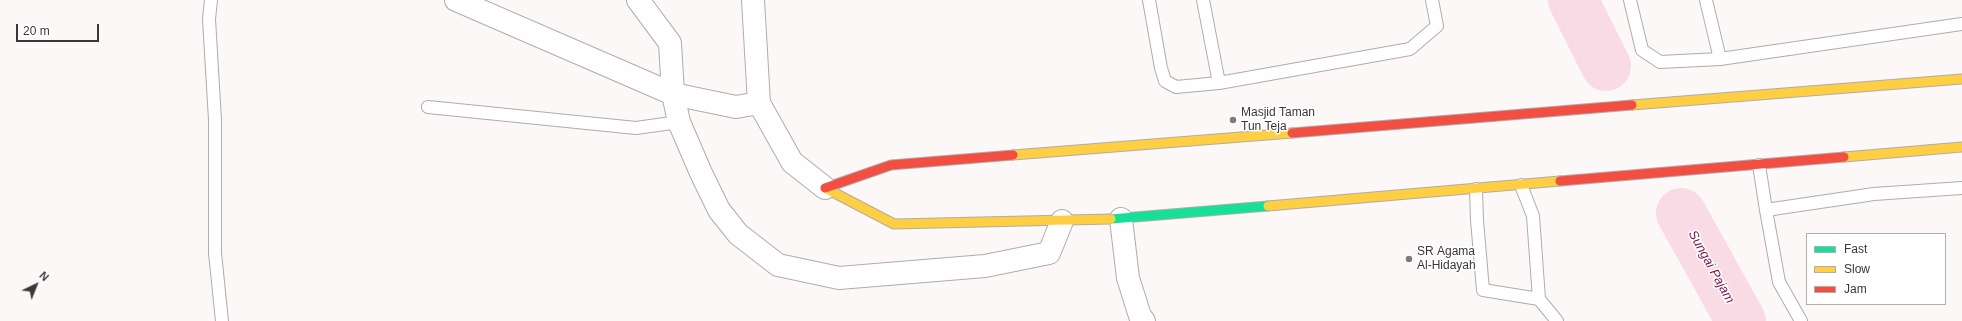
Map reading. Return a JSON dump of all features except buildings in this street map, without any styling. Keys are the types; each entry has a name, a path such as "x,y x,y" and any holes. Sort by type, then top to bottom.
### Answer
{"street":[{"path":"456,0 673,94 736,107 759,103"},
{"path":"638,0 670,43 673,94 679,122 719,210 738,234 778,265 839,278 985,266 1049,253 1062,221"},
{"path":"753,0 759,103 792,162 824,188 894,224 1121,219 1962,147"},
{"path":"824,188 891,166 1962,79"},
{"path":"1121,219 1128,278 1140,316 1144,321"}],"lane":[{"path":"211,0 209,19 215,120 216,252 222,321"},
{"path":"1149,0 1161,68 1165,81 1176,87 1219,83 1410,48 1437,26 1432,0"},
{"path":"1203,0 1219,83"},
{"path":"1630,0 1642,50 1660,62 1720,59 1962,24"},
{"path":"1706,0 1720,59"},
{"path":"428,107 636,128 679,122"},
{"path":"1759,164 1779,282 1801,321"},
{"path":"1521,185 1533,216 1539,299 1557,321"},
{"path":"1766,210 1874,194 1962,188"},
{"path":"1476,189 1483,290 1539,299"}],"waterway":[{"name":"Sungai Pajam","path":"1573,0 1606,66"},
{"name":"Sungai Pajam","path":"1681,213 1741,321"}],"traffic: fast":[{"path":"1111,219 1268,206"}],"traffic: slow":[{"path":"1632,105 1962,79"},
{"path":"1013,155 1292,133"},
{"path":"1844,157 1962,147"},
{"path":"1268,206 1560,181"},
{"path":"825,188 894,224 1111,219"}],"traffic: jam":[{"path":"1292,133 1632,105"},
{"path":"825,188 891,165 1013,155"},
{"path":"1560,181 1844,157"}],"place":[{"name":"Masjid Taman Tun Teja","path":"1233,120"},
{"name":"SR Agama Al-Hidayah","path":"1409,259"}]}
